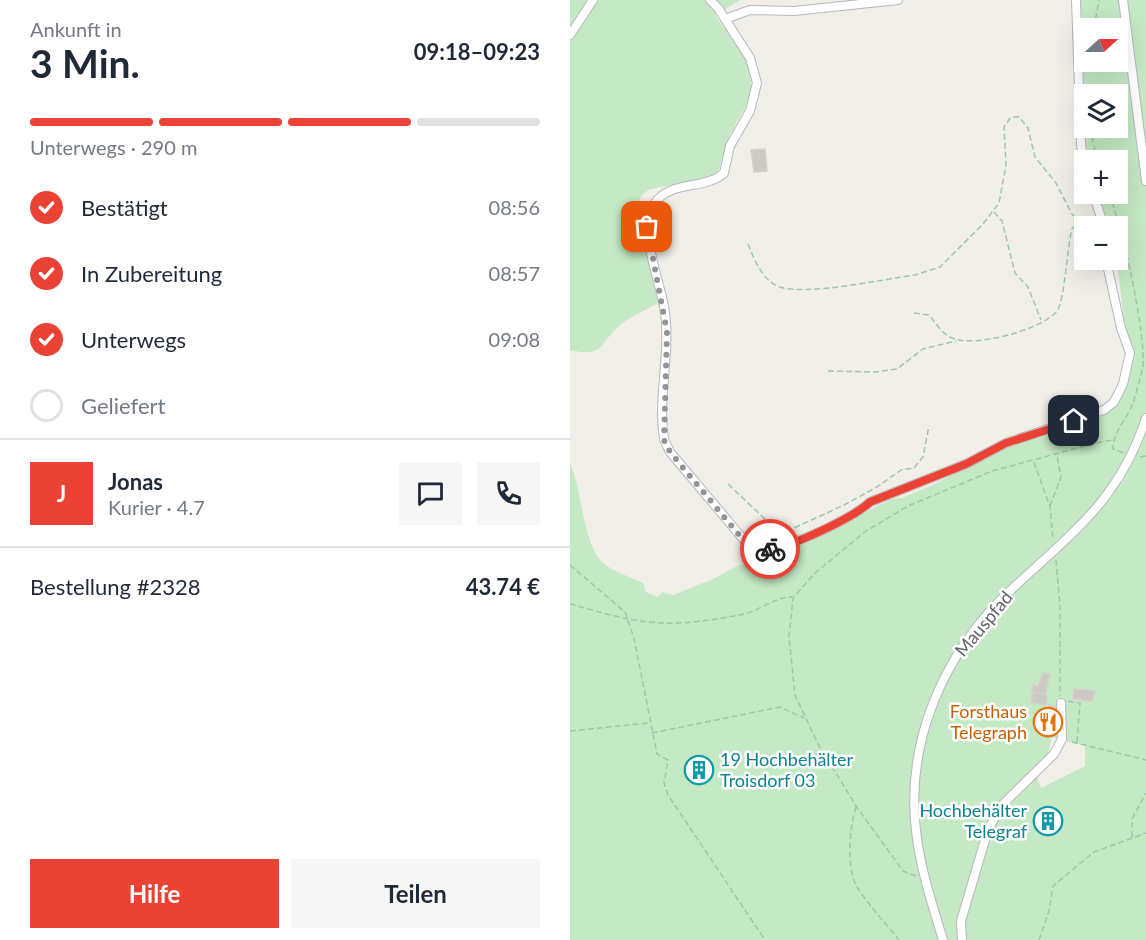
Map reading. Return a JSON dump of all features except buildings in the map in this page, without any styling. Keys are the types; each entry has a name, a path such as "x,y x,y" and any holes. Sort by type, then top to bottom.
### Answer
{"street":[{"path":"570,35 593,0"},
{"path":"710,0 725,19 753,65 757,83 750,111 736,133 723,173 710,181 671,189 654,204 649,215 647,227 667,332 663,433 670,452 745,542 753,548 769,549 789,544 859,512 870,502 966,464 1006,443 1104,410 1114,402 1127,373 1130,353 1121,328 1108,270"},
{"path":"725,19 750,10 794,11 898,0"},
{"path":"1076,0 1082,150"},
{"path":"1123,0 1146,181"},
{"name":"Mauspfad","path":"943,940 924,874 917,838 915,788 918,753 932,702 956,656 987,614 1098,508 1132,455 1146,418"},
{"path":"962,940 961,921 988,830 1001,806 1054,754 1062,739 1061,703"}],"path":[{"path":"1096,18 1099,0"},
{"path":"748,244 764,275 778,287 798,290 915,275 933,270 945,262 999,203 1006,165 1004,127 1011,117 1019,117 1028,128 1035,157 1056,183 1075,216"},
{"path":"1112,204 1134,281 1145,347 1143,365 1132,406 1113,441 1113,449 1132,455"},
{"path":"993,211 1002,221 1011,264 1028,287 1041,321"},
{"path":"828,371 875,372 897,369 922,349 946,341 1006,335 1041,321 1056,311 1062,299 1074,226"},
{"path":"914,313 929,315 945,334 959,341"},
{"path":"770,539 844,505 877,487 901,470 914,468 923,457 929,426"},
{"path":"924,874 913,876 903,871 856,806 795,695 789,637 793,598 815,573 866,531 908,506 992,471 1034,462 1096,443 1113,441"},
{"path":"1050,507 1061,477 1057,454"},
{"path":"1034,462 1050,507 1060,606 1061,703"},
{"path":"728,484 767,521 770,527 769,549"},
{"path":"570,565 620,605 627,618 634,638 649,723 657,754 668,760 664,783 668,795 765,940"},
{"path":"570,604 627,618 666,623 741,615 765,607 777,600 793,598"},
{"path":"1072,702 1079,702 1077,743"},
{"path":"651,733 780,707 806,718"},
{"path":"570,732 649,723"},
{"path":"1072,742 1146,760"},
{"path":"1133,838 1132,819 1146,793"},
{"path":"856,806 850,826 855,883 899,940"},
{"path":"1039,940 1049,911 1053,886 1094,852 1146,833"}],"green space":[{"path":"570,0 740,0 715,15 743,54 749,69 752,91 751,97 729,136 718,172 705,178 651,189 642,196 637,207 658,303 624,322 600,348 589,352 570,350"},
{"path":"1080,0 1146,0 1146,940 570,940 570,463 586,527 595,552 605,565 643,583 646,592 658,597 662,592 673,595 713,579 737,566 773,557 892,499 902,498 937,483 997,449 1104,416 1118,405 1130,374 1133,351 1125,330 1118,270 1128,270 1128,216 1106,216 1101,204 1128,204 1128,150 1087,150 1086,138 1128,138 1128,84 1083,84 1083,72 1128,72 1128,18 1081,18","holes":["1052,737 1085,746 1085,766 1041,788 1035,772 1046,762"]}],"way so far":[{"path":"647,227 667,332 662,426 666,446 749,546 770,549"}],"place":[{"name":"Forsthaus Telegraph","path":"1048,722"},
{"name":"19 Hochbehälter Troisdorf 03","path":"699,770"},
{"name":"Hochbehälter Telegraf","path":"1048,821"}],"route":[{"path":"770,549 789,544 859,512 870,502 966,464 1006,443 1074,421"}]}
